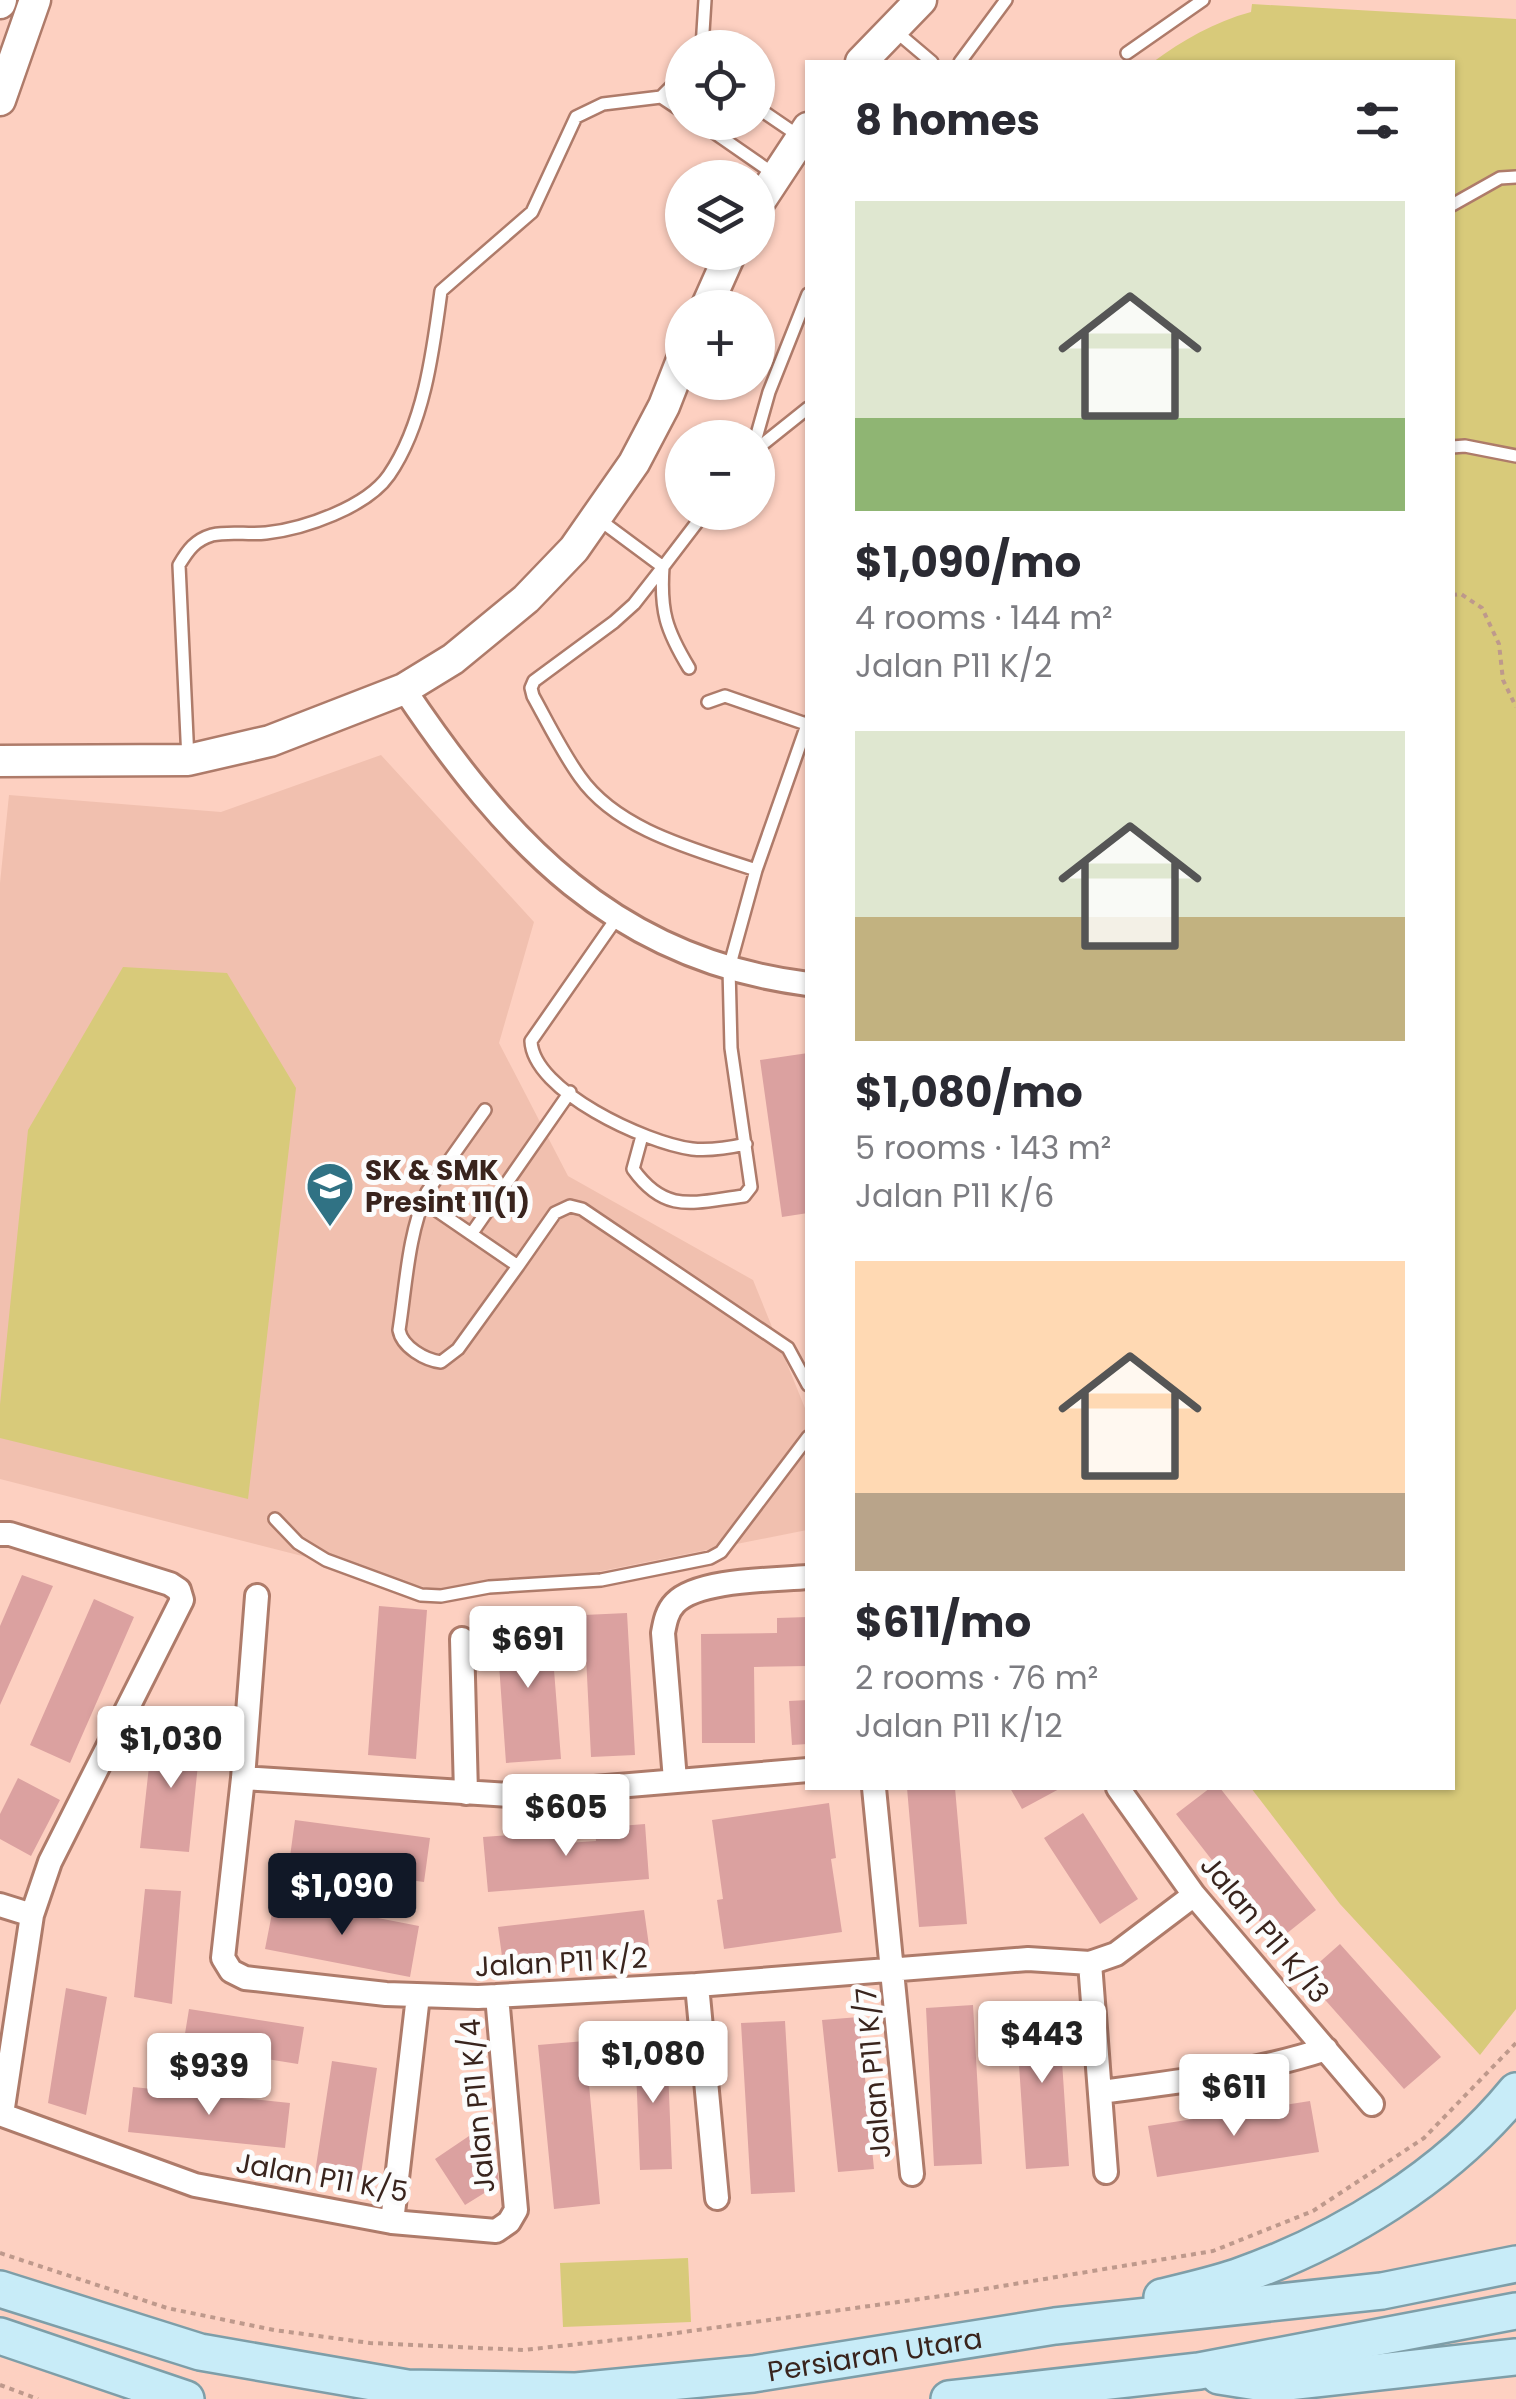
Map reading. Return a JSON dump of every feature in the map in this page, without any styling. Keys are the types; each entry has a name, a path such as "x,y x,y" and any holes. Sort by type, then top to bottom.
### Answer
{"main road":[{"path":"1055,2326 1235,2278 1347,2228 1409,2188 1462,2145 1516,2091"},
{"name":"Persiaran Utara","path":"0,2289 200,2352 407,2388 576,2391 733,2376 1055,2326 1382,2292 1516,2264"},
{"name":"Persiaran Utara","path":"948,2399 1199,2371 1516,2310"},
{"path":"0,2336 186,2399"},
{"path":"1199,2371 1270,2384 1516,2357"}],"street":[{"path":"0,100 35,0"},
{"path":"863,60 921,0"},
{"path":"775,173 804,133"},
{"path":"0,761 188,760 270,742 404,689 453,659 526,599 574,549 642,448 665,397"},
{"path":"404,689 446,753 512,830 566,881 616,919 665,944 729,968 805,983"},
{"path":"0,1534 170,1584 179,1590 182,1600 50,1862 32,1915 1,2114"},
{"path":"674,1780 663,1632 674,1603 707,1587 805,1577"},
{"name":"Jalan P11 K/2","path":"257,1596 243,1778 223,1958 231,1970 245,1978 418,1996 497,1996 1028,1959 1090,1963"},
{"path":"462,1640 466,1794"},
{"path":"243,1778 510,1794 805,1770"},
{"name":"Jalan P11 K/7","path":"874,1790 912,2174"},
{"name":"Jalan P11 K/13","path":"1119,1790 1194,1895 1372,2104"},
{"path":"1106,2172 1090,1963 1116,1954 1194,1895"},
{"path":"0,1906 32,1915"},
{"path":"697,1985 717,2198"},
{"name":"Jalan P11 K/4","path":"392,2222 418,1996"},
{"name":"Jalan P11 K/4","path":"497,1996 516,2210"},
{"path":"1100,2092 1227,2074 1326,2050"},
{"name":"Jalan P11 K/5","path":"1,2114 194,2186 392,2222 496,2231 509,2222 516,2210"}],"lane":[{"path":"703,30 705,0"},
{"path":"961,60 1006,0"},
{"path":"1127,53 1203,0"},
{"path":"892,28 930,60"},
{"path":"188,760 179,565 190,546 214,535 304,527 343,510 386,479 408,441 435,340 441,291 532,212 576,116 603,104 665,92"},
{"path":"661,96 665,99"},
{"path":"775,117 804,133"},
{"path":"725,140 754,160"},
{"path":"1455,203 1500,178 1516,178"},
{"path":"762,420 805,302"},
{"path":"775,434 805,410"},
{"path":"1455,447 1516,456"},
{"path":"597,518 663,566"},
{"path":"690,530 634,604 534,681 531,688 581,780 614,809 652,834 756,870"},
{"path":"663,566 661,604 670,637 689,668"},
{"path":"708,702 726,696 805,722"},
{"path":"642,1136 634,1169 660,1199 689,1203 744,1196 751,1187 731,1048 729,968 756,870 805,729"},
{"path":"616,919 532,1041 532,1054 538,1066 600,1116 642,1136 692,1149 720,1150 746,1144"},
{"path":"472,1234 570,1092"},
{"path":"485,1110 423,1201 399,1330 408,1347 434,1362 449,1358 555,1213 570,1206 582,1209 788,1348 805,1379"},
{"path":"423,1201 518,1266"},
{"path":"275,1520 298,1543 326,1560 422,1595 441,1596 489,1586 602,1580 710,1558 721,1552 805,1441"}],"path":[{"path":"1455,595 1482,608 1499,644 1504,680 1516,707"},
{"path":"0,2253 168,2308 274,2330 370,2343 504,2349 662,2335 948,2295 1213,2251 1313,2211 1424,2138 1516,2043"},
{"path":"0,2385 38,2399"}],"shaded area":[{"path":"1252,4 1516,19 1516,2009 1480,2055 1340,1904 1253,1790 1455,1790 1455,60 1156,60 1199,32 1251,12"},
{"name":"SK & SMK Presint 11(1)","path":"381,755 534,922 499,1043 568,1176 753,1280 805,1408 805,1530 467,1598 0,1479 0,883 9,795 221,812"},
{"path":"123,967 227,973 296,1088 248,1499 0,1438 28,1130"},
{"path":"688,2258 691,2322 563,2327 560,2263"}],"building":[{"path":"805,1053 805,1213 782,1217 760,1060"},
{"path":"22,1575 53,1586 0,1705 0,1626"},
{"path":"94,1599 134,1617 70,1763 30,1745"},
{"path":"379,1606 427,1610 416,1759 368,1755"},
{"path":"627,1613 635,1755 591,1757 584,1615"},
{"path":"805,1617 805,1666 754,1667 755,1743 702,1743 701,1634 777,1633 777,1618"},
{"path":"550,1619 561,1759 506,1763 496,1622"},
{"path":"805,1700 805,1744 792,1745 789,1701"},
{"path":"153,1730 201,1735 189,1852 140,1848"},
{"path":"18,1778 60,1800 31,1856 0,1839 0,1814"},
{"path":"907,1790 955,1790 967,1924 919,1927"},
{"path":"1011,1790 1057,1790 1022,1809"},
{"path":"1207,1790 1222,1790 1316,1910 1276,1942 1176,1814"},
{"path":"829,1803 836,1858 831,1859 842,1932 724,1949 717,1900 723,1899 712,1820"},
{"path":"1083,1813 1138,1899 1100,1924 1044,1838"},
{"path":"295,1820 430,1838 424,1882 289,1864"},
{"path":"645,1824 649,1879 488,1892 483,1837 566,1831 567,1843 596,1841 595,1828"},
{"path":"145,1889 181,1891 172,2004 134,1997"},
{"path":"275,1898 419,1926 410,1977 265,1949"},
{"path":"644,1910 650,1953 504,1971 498,1927"},
{"path":"1340,1944 1441,2057 1404,2089 1304,1976"},
{"path":"66,1988 107,1997 86,2115 48,2103"},
{"path":"1058,2002 1069,2166 1026,2169 1015,2005"},
{"path":"973,2005 982,2164 934,2166 926,2008"},
{"path":"189,2009 304,2027 298,2064 183,2046"},
{"path":"859,2017 874,2169 838,2172 822,2020"},
{"path":"785,2021 795,2192 751,2194 741,2023"},
{"path":"585,2041 600,2204 554,2209 538,2045"},
{"path":"667,2043 672,2169 640,2170 635,2044"},
{"path":"332,2061 377,2068 360,2180 315,2173"},
{"path":"133,2087 290,2103 285,2148 128,2132"},
{"path":"1310,2101 1319,2152 1157,2177 1148,2126"},
{"path":"472,2134 498,2173 499,2184 465,2205 435,2159"}],"place":[{"name":"SK & SMK Presint 11(1)","path":"330,1228"}]}
